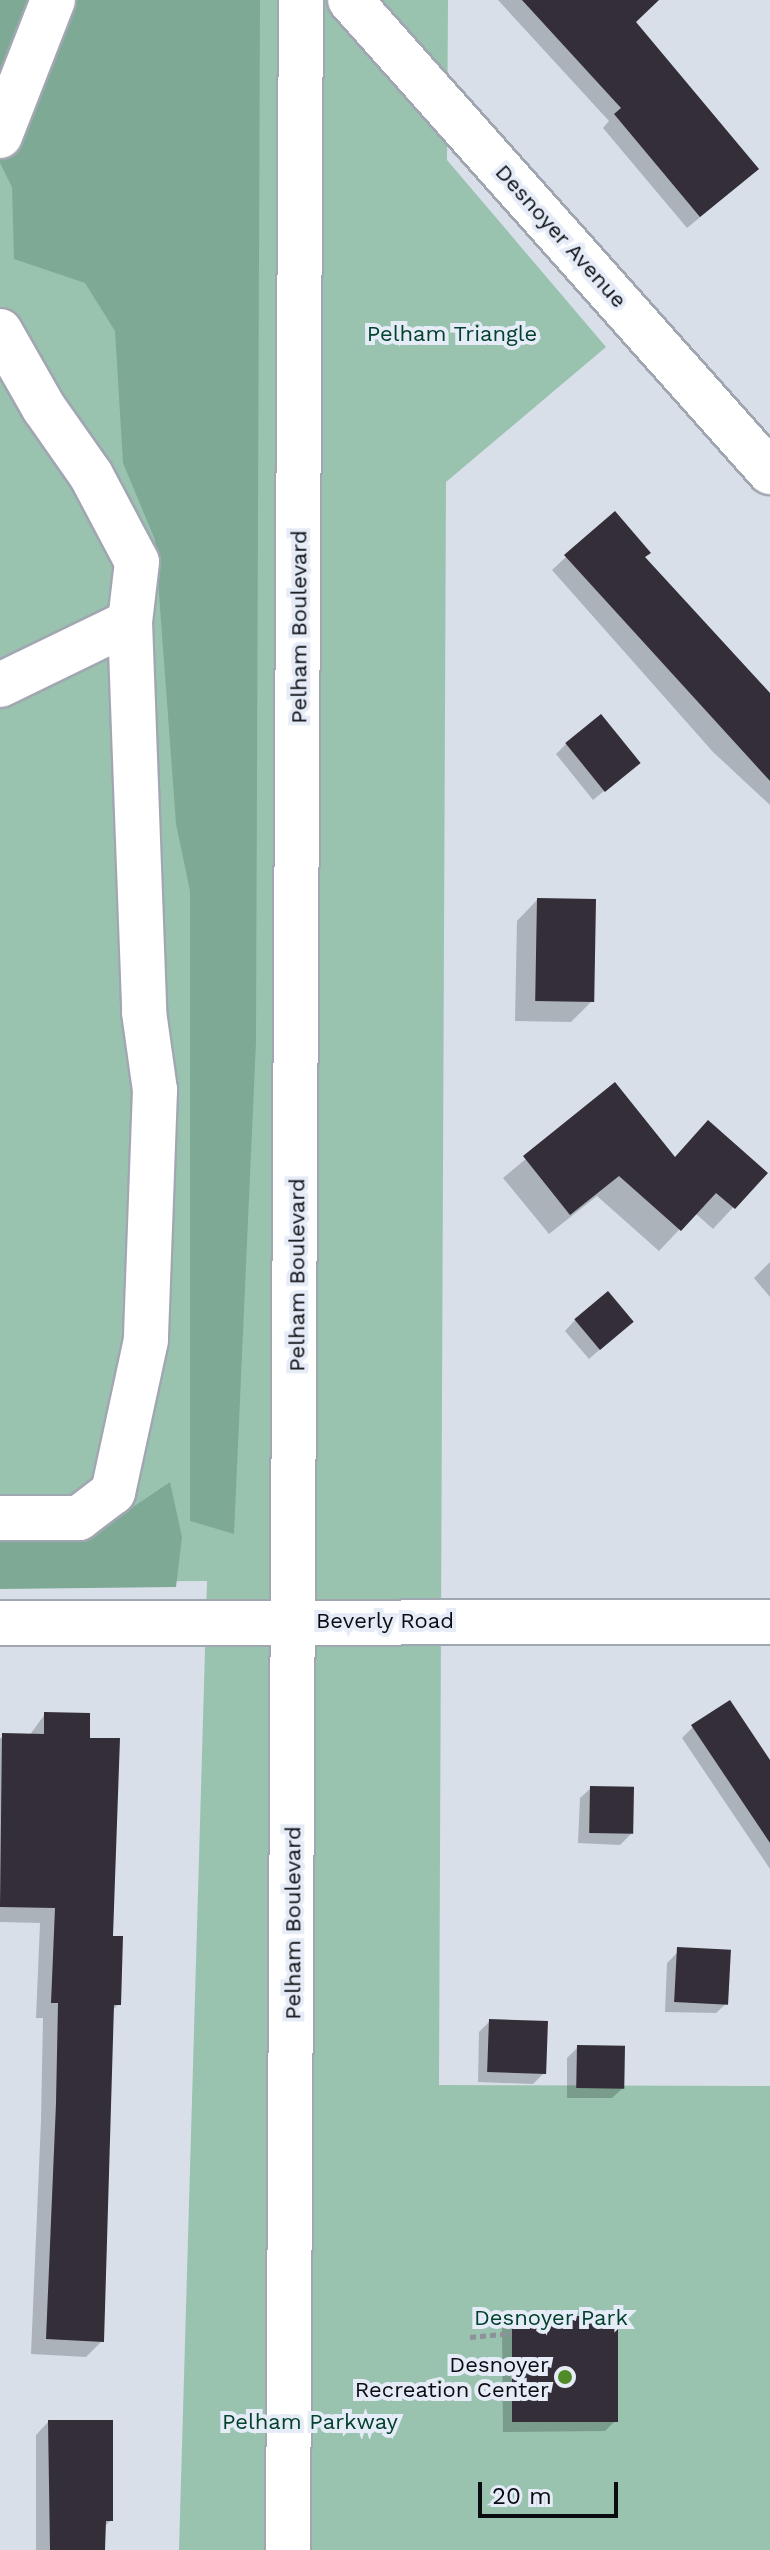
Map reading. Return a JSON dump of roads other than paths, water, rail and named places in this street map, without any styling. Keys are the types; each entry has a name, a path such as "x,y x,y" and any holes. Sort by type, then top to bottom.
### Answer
{"street":[{"path":"0,136 53,0"},
{"name":"Pelham Boulevard","path":"288,2550 296,1621 301,0"},
{"name":"Desnoyer Avenue","path":"350,0 770,472"},
{"path":"0,331 44,408 91,475 137,562 130,622 144,1012 155,1090 146,1340 113,1492 79,1518 0,1518"},
{"path":"0,685 130,622"},
{"name":"Beverly Road","path":"0,1623 770,1622"}],"place":[{"name":"Desnoyer Recreation Center","path":"565,2377"}],"park label":[{"name":"Pelham Triangle","path":"452,334"},
{"name":"Desnoyer Park","path":"551,2318"},
{"name":"Pelham Parkway","path":"310,2422"}]}
